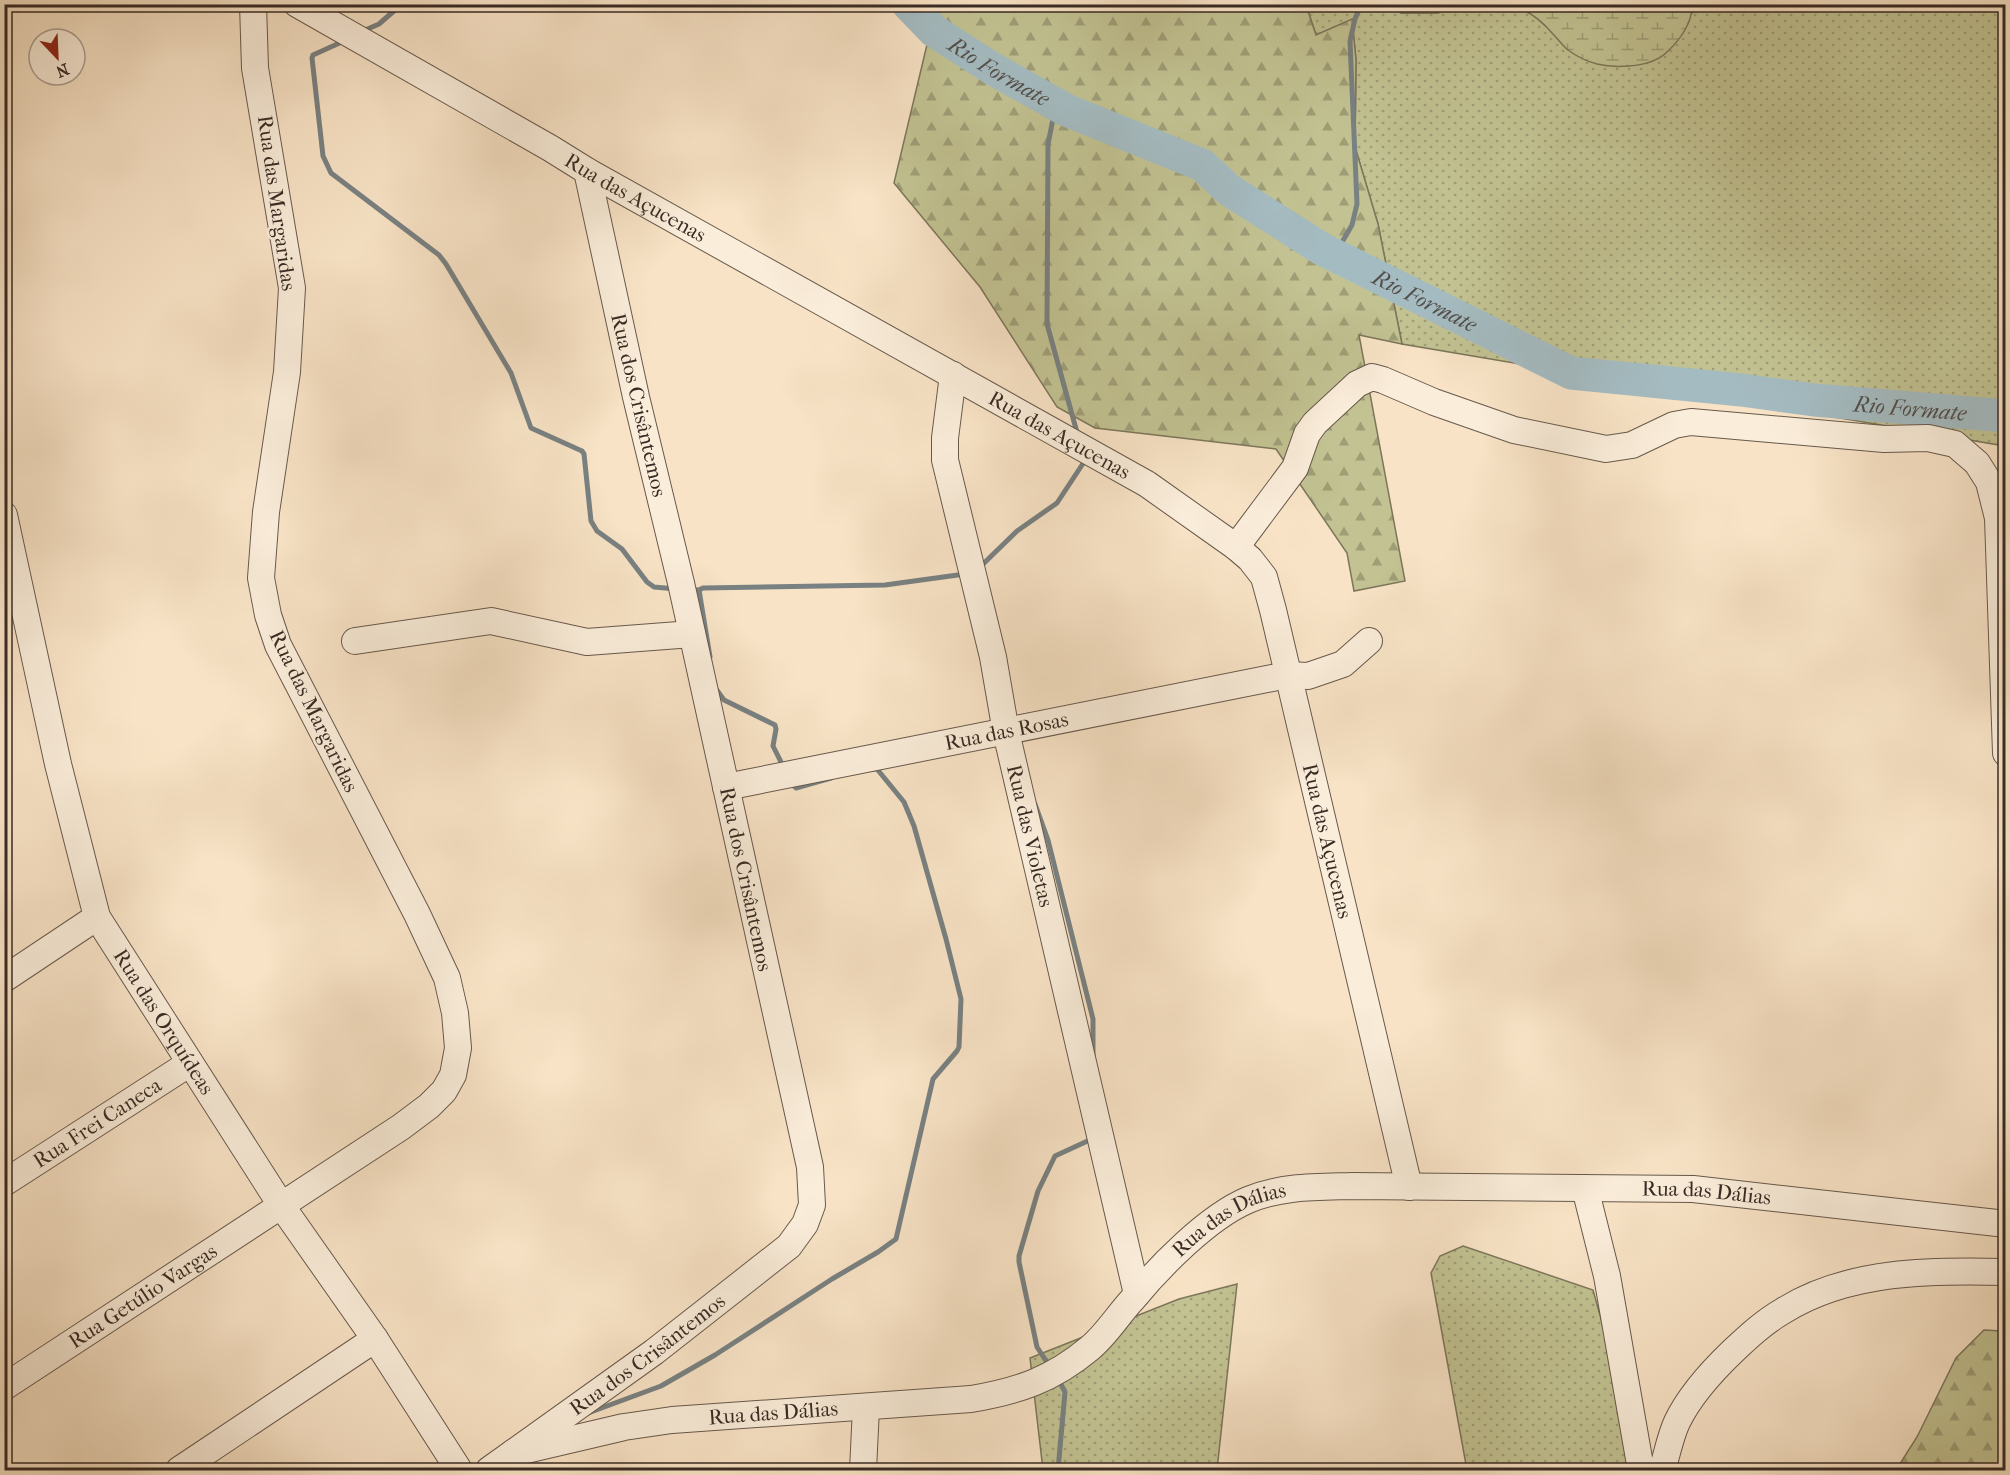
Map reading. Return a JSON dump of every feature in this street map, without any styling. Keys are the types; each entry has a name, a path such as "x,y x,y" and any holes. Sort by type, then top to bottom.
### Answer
{"street":[{"name":"Rua das Margaridas","path":"253,4 255,68 292,288 287,372 267,512 261,578 278,645 417,914 447,978 455,1013 458,1048 453,1075 444,1091 429,1106 401,1127 281,1204"},
{"name":"Rua das Açucenas","path":"297,4 587,171 1147,484 1236,546 1250,559 1264,577 1408,1187"},
{"name":"Rua dos Crisântemos","path":"489,1470 654,1352 789,1246 805,1224 812,1205 810,1167 587,171"},
{"name":"Rua das Violetas","path":"953,375 945,438 945,460 993,657 1006,732 1137,1294"},
{"path":"1236,546 1294,468 1307,434 1315,423 1357,384 1372,377 1514,430 1606,449 1632,445 1674,425 1691,422 1884,439 1928,438 1955,444 1977,463 1989,482 1998,518 2006,753"},
{"name":"Rua das Orquídeas","path":"4,515 58,764 98,916 281,1204 375,1339 459,1470"},
{"path":"355,641 491,621 587,642 692,634"},
{"name":"Rua das Rosas","path":"726,787 1287,675 1308,676 1343,664 1369,640"},
{"path":"4,979 98,916"},
{"name":"Rua Frei Caneca","path":"4,1183 190,1063"},
{"name":"Rua das Dálias","path":"513,1453 624,1427 672,1420 971,1400 1009,1393 1042,1380 1092,1347 1137,1294 1192,1239 1226,1212 1248,1200 1272,1192 1302,1188 1408,1187 1693,1190 2006,1224"},
{"path":"1585,1188 1608,1276 1641,1470"},
{"name":"Rua Getúlio Vargas","path":"4,1387 281,1204"},
{"path":"1662,1470 1676,1424 1690,1399 1716,1367 1760,1326 1784,1310 1811,1297 1871,1278 1911,1274 2006,1272"},
{"path":"179,1470 375,1339"},
{"path":"863,1470 866,1408"}],"green space":[{"path":"1692,4 1692,11 1685,30 1667,52 1649,62 1621,66 1605,66 1582,59 1566,48 1538,19 1511,5"},
{"path":"887,5 1306,5 1316,35 1352,19 1356,60 1355,147 1378,224 1402,344 1359,335 1405,581 1354,591 1347,553 1276,449 1095,428 1057,407 980,287 894,183 930,32"},
{"path":"1306,5 1388,5 1401,13 1438,13 1455,5 1511,5 1527,9 1548,28 1692,13 1692,5 2005,5 2005,446 1402,344 1378,224 1355,147 1356,60 1352,20 1316,35"},
{"path":"1388,5 1455,5 1438,13 1401,13"},
{"path":"1463,1246 1593,1290 1643,1470 1467,1470 1431,1273 1440,1256"},
{"path":"1237,1284 1217,1470 1043,1470 1030,1358 1179,1299"},
{"path":"1984,1330 2002,1331 2005,1336 2005,1470 1896,1470 1917,1437 1956,1358"}],"waterway":[{"path":"363,31 379,24 402,4"},
{"name":"Rio Formate","path":"908,4 934,31 993,69 1066,110 1202,165 1229,190 1322,249 1571,373 1741,390 1814,400 2006,416"},
{"path":"1334,256 1352,225 1357,204 1350,41 1361,4"},
{"path":"344,41 313,55 312,58 323,156 331,173 439,255 511,373 531,428 582,451 584,454 591,521 597,531 622,549 647,582 654,587 676,589"},
{"path":"1056,104 1048,144 1047,324 1078,436"},
{"path":"979,568 1017,531 1057,503 1084,462 1083,457"},
{"path":"691,590 885,585 965,574"},
{"path":"699,590 710,657"},
{"path":"716,689 724,700 775,725 773,746 784,768"},
{"path":"588,1413 661,1386 715,1355 896,1239 933,1079 959,1047 961,999 914,826 904,802 877,769 872,769"},
{"path":"790,782 796,788 831,778"},
{"path":"1035,804 1048,840 1093,1019 1093,1057"},
{"path":"1050,1367 1037,1347 1019,1256 1038,1191 1055,1156 1094,1138"},
{"path":"1057,1377 1065,1392 1058,1470"}]}
